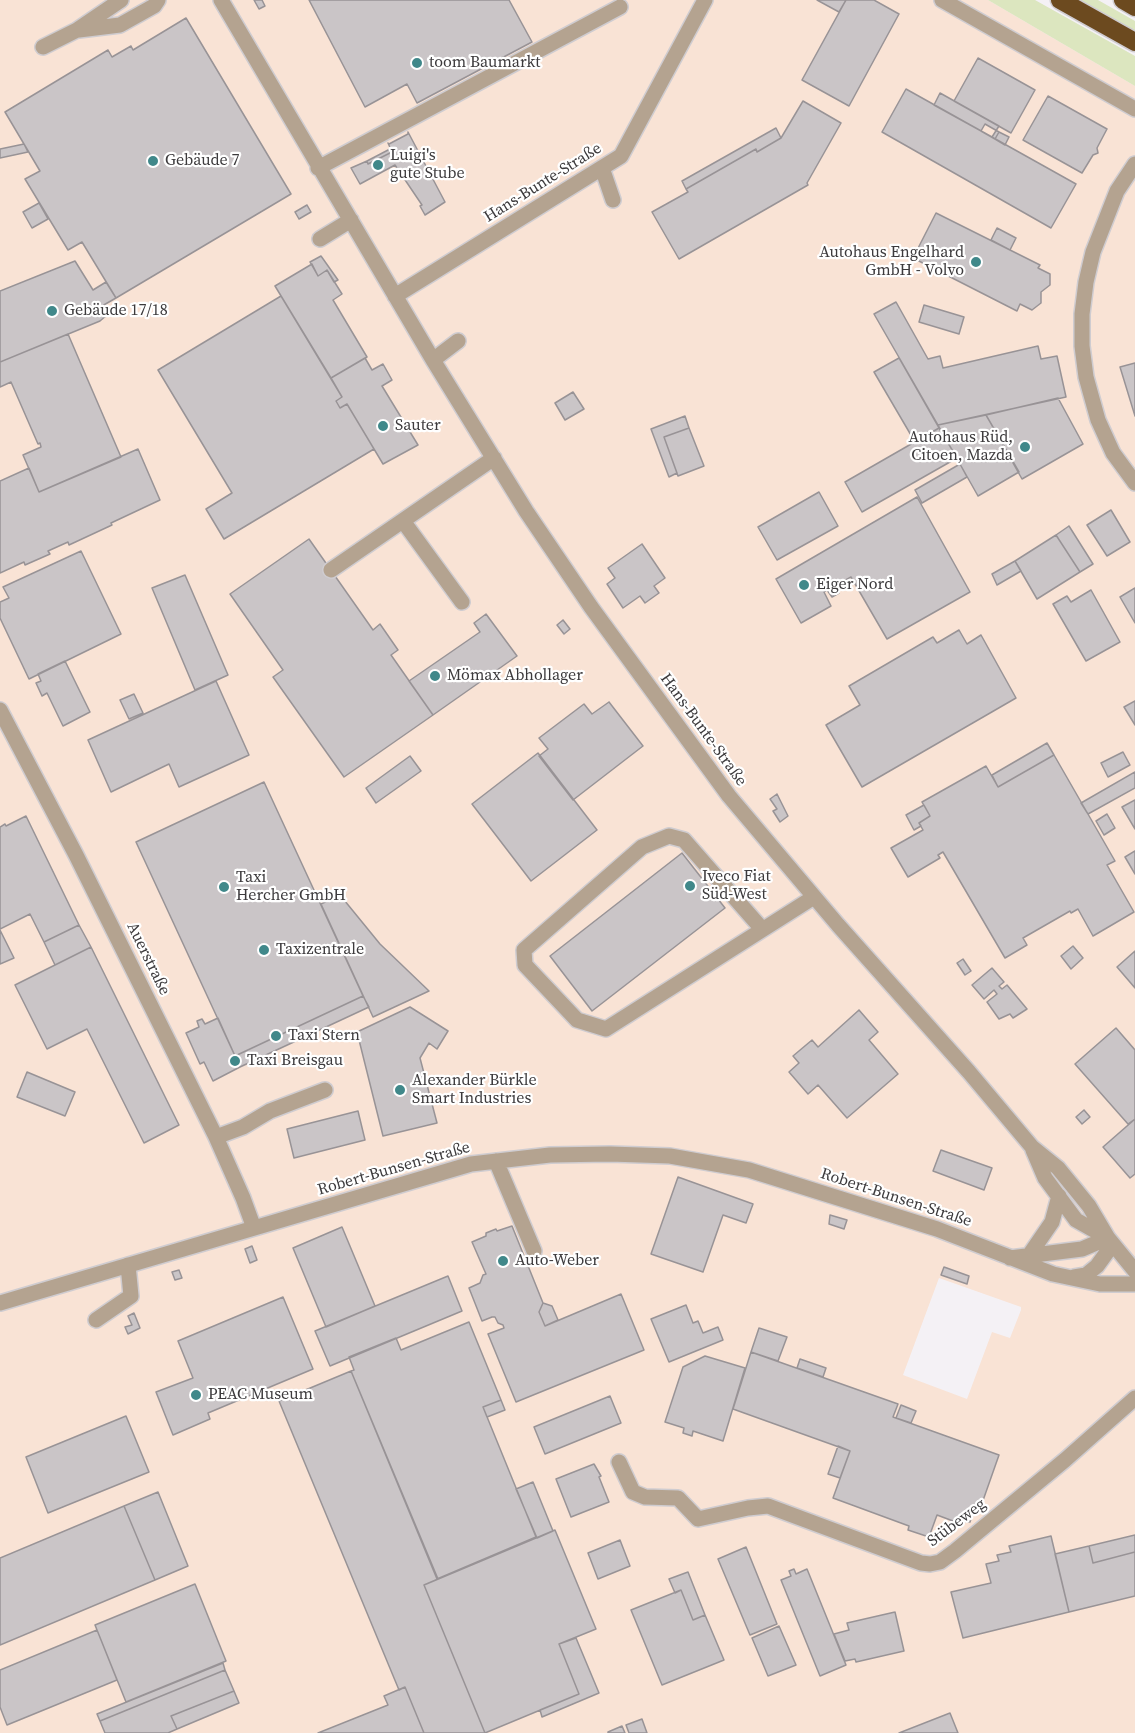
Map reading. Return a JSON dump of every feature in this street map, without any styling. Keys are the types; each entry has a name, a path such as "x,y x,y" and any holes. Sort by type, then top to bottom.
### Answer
{"highway":[{"path":"1060,0 1135,42"},
{"path":"1123,0 1135,7"}],"street":[{"path":"43,47 78,30 121,0"},
{"path":"78,30 120,25 154,6 158,0"},
{"name":"Hans-Bunte-Straße","path":"221,0 318,168 494,458 566,571 690,744 729,796 814,897 969,1072 1032,1147 1058,1168 1089,1206 1110,1241 1135,1271"},
{"name":"Hans-Bunte-Straße","path":"395,296 621,156 705,0"},
{"path":"942,0 1135,110"},
{"path":"318,168 621,6"},
{"path":"1135,164 1117,191 1093,252 1082,314 1082,346 1086,377 1098,420 1113,453 1135,483"},
{"path":"602,168 613,200"},
{"path":"320,239 351,220"},
{"path":"433,360 458,341"},
{"path":"331,570 494,458"},
{"path":"403,521 462,602"},
{"name":"Auerstraße","path":"0,710 76,855 216,1137 254,1228"},
{"path":"762,929 684,840 669,836 642,847 524,950 525,965 577,1020 606,1029 814,897"},
{"path":"216,1137 243,1127 270,1110 325,1090"},
{"name":"Hans-Bunte-Straße","path":"1032,1147 1045,1178 1077,1220 1110,1241"},
{"name":"Robert-Bunsen-Straße","path":"0,1303 471,1164 550,1155 670,1156 748,1170 937,1229 1053,1274 1100,1284 1135,1284"},
{"path":"496,1161 534,1251"},
{"path":"1030,1254 1052,1222 1059,1196"},
{"path":"1010,1258 1082,1249 1110,1241"},
{"path":"1071,1278 1086,1275 1098,1266 1110,1241"},
{"path":"96,1320 131,1296 129,1265"},
{"name":"Stübeweg","path":"619,1462 633,1492 645,1497 678,1498 698,1519 768,1506 921,1563 930,1564 939,1562 1065,1460 1135,1398"}],"shaded area":[{"path":"0,0 988,0 1135,86 1135,1733 0,1733","holes":["939,1278 1021,1307 1010,1338 992,1332 967,1399 903,1375"]}],"green space":[{"path":"988,0 1035,0 1135,56 1135,86"},
{"path":"1080,0 1098,0 1135,21 1135,31"}],"building":[{"path":"254,0 262,0 265,6 259,9"},
{"name":"toom Baumarkt","path":"309,0 509,0 532,42 417,103 407,84 365,107"},
{"path":"817,0 846,0 839,12"},
{"path":"846,0 874,0 899,14 849,106 802,80"},
{"name":"Gebäude 7","path":"186,18 291,194 116,298 82,242 68,250 25,179 40,171 5,112 108,50 112,57 131,46 133,50"},
{"path":"978,58 1035,90 1011,133 954,101"},
{"path":"906,89 1076,184 1051,228 882,132"},
{"path":"940,93 999,126 992,137 934,105"},
{"path":"1048,96 1107,129 1097,148 1098,153 1093,155 1082,173 1023,140"},
{"path":"803,101 841,123 807,183 808,185 679,259 652,212 688,192 686,189 756,149 757,152 781,138"},
{"path":"985,124 999,132 995,139 981,131"},
{"path":"776,128 781,138 757,152 756,149 686,189 682,181"},
{"path":"408,132 445,202 425,215 420,206 422,205 395,165 360,184 351,168 367,161 368,164 392,152 388,143"},
{"path":"999,132 1009,137 1005,145 995,139"},
{"path":"24,144 28,152 0,158 0,149"},
{"path":"390,149 392,152 368,164 367,161"},
{"path":"39,203 48,219 32,228 23,212"},
{"path":"307,205 311,212 299,219 295,212"},
{"name":"Autohaus Engelhard GmbH - Volvo","path":"936,213 1040,265 1038,268 1050,274 1050,285 1041,292 1041,303 1032,310 1020,304 1017,311 913,258"},
{"path":"997,228 1016,238 1010,250 991,240"},
{"path":"321,256 338,280 334,282 327,270 318,276 310,262"},
{"name":"Gebäude 17/18","path":"75,261 93,290 106,282 116,298 102,306 107,315 100,321 0,362 0,291"},
{"path":"312,264 318,276 327,270 342,294 333,300 367,357 331,378 275,286"},
{"path":"281,296 342,397 336,401 340,408 347,404 374,449 224,539 206,509 232,493 158,370"},
{"path":"896,302 928,359 940,356 943,368 1038,346 1041,359 1057,356 1066,397 938,425 874,314"},
{"path":"924,305 964,317 959,334 919,322"},
{"path":"68,334 121,457 39,492 23,455 41,447 40,443 38,444 11,382 0,387 0,362"},
{"name":"Sauter","path":"365,358 372,370 383,364 392,380 382,386 418,445 383,464 347,404 340,408 336,401 342,397 331,378"},
{"path":"899,358 939,428 915,442 874,372"},
{"path":"1135,363 1135,416 1120,367"},
{"path":"573,392 584,409 565,420 555,403"},
{"path":"1058,398 1083,444 1022,479 986,415"},
{"path":"986,415 1019,472 978,496 938,425"},
{"path":"685,416 689,428 664,437 677,473 669,477 651,429"},
{"path":"689,428 704,466 678,476 664,437"},
{"path":"939,428 957,458 862,512 845,482"},
{"path":"138,449 160,500 69,545 68,542 48,551 50,554 0,573 0,481 29,468 39,492"},
{"path":"960,464 967,477 922,503 915,490"},
{"path":"819,492 838,526 777,560 758,527"},
{"path":"917,497 970,592 887,639 851,577 835,586 839,593 832,597 827,590 824,592 831,606 801,623 776,579"},
{"path":"1111,510 1130,542 1107,556 1087,525"},
{"path":"1069,526 1093,564 1080,572 1056,535"},
{"path":"1056,535 1080,572 1037,599 1015,561"},
{"path":"309,539 373,630 380,624 398,650 391,655 433,715 344,777 273,677 283,670 230,594"},
{"path":"642,544 665,578 654,586 659,593 645,603 640,596 623,608 607,584 615,578 608,568"},
{"path":"81,551 121,634 29,679 0,618 0,602 9,598 3,587"},
{"path":"1015,561 1021,571 997,585 992,574"},
{"path":"185,575 228,675 195,690 152,588"},
{"path":"1135,588 1135,623 1120,597"},
{"path":"1091,590 1120,642 1086,661 1053,604 1067,596 1071,602"},
{"path":"486,614 517,656 433,715 409,681 480,632 474,623"},
{"path":"563,620 570,629 564,634 557,625"},
{"path":"959,630 967,644 981,635 1016,698 862,787 826,725 860,705 849,686 933,637 937,643"},
{"path":"65,661 90,712 63,726 47,693 42,696 36,683 41,681 38,674"},
{"path":"216,681 249,755 179,787 169,764 111,792 88,740"},
{"path":"134,694 143,713 129,719 120,700"},
{"path":"1135,701 1135,725 1124,707"},
{"path":"609,702 643,746 573,800 539,756 548,749 539,738 584,704 592,714"},
{"path":"1047,743 1054,755 998,787 992,775"},
{"path":"1123,752 1130,765 1108,777 1101,763"},
{"path":"538,753 597,830 531,881 472,804"},
{"path":"1054,755 1115,861 1107,865 1134,912 1093,936 1078,909 1071,913 1070,911 1023,938 1027,945 1005,958 943,852 938,855 940,858 908,877 891,848 923,830 919,823 930,816 922,802 986,766 998,787"},
{"path":"410,756 421,771 376,803 366,788"},
{"path":"1135,772 1135,788 1088,814 1081,803"},
{"name":"Taxizentrale","path":"264,782 363,996 235,1056 136,842"},
{"path":"777,794 788,816 780,822 773,811 777,809 770,799"},
{"path":"1135,800 1135,829 1122,807"},
{"path":"924,805 930,816 919,823 921,826 914,830 906,815"},
{"path":"1107,814 1115,828 1104,835 1096,821"},
{"path":"26,816 79,925 44,942 30,914 0,929 0,827"},
{"path":"1135,851 1135,874 1125,857"},
{"path":"682,853 725,908 592,1011 550,956"},
{"path":"340,895 380,944 429,991 373,1017 321,904"},
{"path":"79,925 91,947 55,965 44,942"},
{"path":"0,930 14,958 0,964"},
{"path":"1073,946 1083,958 1071,969 1061,956"},
{"path":"91,947 179,1125 144,1143 87,1029 47,1049 15,985"},
{"path":"1135,951 1135,988 1117,967"},
{"path":"963,959 971,971 965,975 957,963"},
{"path":"992,968 1004,982 999,986 1002,989 1007,985 1027,1009 1013,1018 1010,1014 999,1019 987,1002 997,994 994,990 984,999 972,985"},
{"path":"363,996 369,1007 240,1067 235,1056"},
{"name":"Alexander Bürkle Smart Industries","path":"410,1007 448,1031 437,1049 429,1043 420,1058 437,1123 383,1136 357,1032"},
{"path":"859,1010 878,1032 869,1040 898,1074 847,1118 818,1085 808,1094 789,1072 799,1063 793,1056 812,1040 818,1047"},
{"path":"218,1018 240,1067 213,1081 204,1062 200,1064 186,1033 199,1027 197,1021 202,1019 205,1024"},
{"path":"1116,1028 1135,1050 1135,1119 1128,1124 1075,1064"},
{"path":"27,1072 75,1092 65,1116 17,1097"},
{"path":"1084,1110 1090,1117 1082,1124 1076,1117"},
{"path":"358,1111 365,1140 294,1158 287,1129"},
{"path":"1135,1119 1135,1174 1130,1178 1103,1147"},
{"path":"941,1150 992,1168 984,1190 933,1171"},
{"path":"678,1177 753,1204 746,1223 723,1215 703,1272 651,1254"},
{"path":"830,1215 847,1220 844,1229 829,1224"},
{"path":"512,1226 543,1303 539,1312 545,1326 621,1294 644,1350 516,1402 488,1334 504,1328 503,1325 498,1323 495,1317 482,1321 469,1288 480,1283 483,1275 486,1274 472,1242 496,1229 497,1231"},
{"path":"342,1227 375,1306 326,1327 293,1248"},
{"path":"252,1246 257,1260 250,1263 245,1249"},
{"path":"944,1267 969,1276 967,1284 941,1275"},
{"path":"179,1270 182,1278 175,1280 172,1272"},
{"path":"448,1276 462,1311 330,1366 315,1331"},
{"path":"283,1297 313,1369 208,1413 210,1419 173,1435 156,1392 193,1378 178,1341"},
{"path":"543,1303 552,1306 558,1320 545,1326 539,1312"},
{"path":"686,1305 693,1323 698,1321 703,1333 718,1327 723,1340 669,1362 651,1319"},
{"path":"134,1313 140,1328 128,1334 125,1327 132,1325 128,1316"},
{"path":"469,1322 501,1400 483,1407 536,1537 437,1579 351,1371 354,1370 349,1357 396,1338 401,1350"},
{"path":"759,1328 787,1337 778,1361 751,1352"},
{"path":"751,1352 898,1404 893,1417 999,1455 980,1509 975,1507 970,1522 962,1521 961,1524 937,1515 929,1537 908,1530 909,1526 833,1498 850,1451 733,1409"},
{"path":"705,1356 745,1368 723,1441 693,1431 692,1436 683,1433 684,1428 665,1422 683,1367"},
{"path":"800,1359 826,1368 823,1377 797,1368"},
{"path":"351,1371 438,1579 424,1585 485,1733 424,1733 405,1687 399,1690 279,1401"},
{"path":"610,1396 621,1423 545,1454 534,1427"},
{"path":"501,1400 505,1410 487,1417 483,1407"},
{"path":"901,1405 916,1411 911,1423 896,1418"},
{"path":"126,1416 149,1472 48,1513 26,1457"},
{"path":"838,1446 850,1451 840,1478 828,1474"},
{"path":"594,1464 601,1476 599,1477 609,1502 571,1517 556,1479"},
{"path":"533,1482 553,1531 537,1538 516,1489"},
{"path":"158,1492 188,1566 155,1580 124,1506"},
{"path":"124,1506 155,1580 0,1645 0,1558"},
{"path":"555,1530 596,1629 559,1644 579,1694 485,1733 424,1585"},
{"path":"1135,1535 1135,1552 1093,1563 1089,1546"},
{"path":"1051,1536 1069,1612 963,1638 951,1592 991,1583 986,1564 999,1561 997,1555 1011,1552 1009,1546"},
{"path":"620,1540 630,1566 598,1579 588,1553"},
{"path":"1089,1546 1093,1563 1135,1552 1135,1596 1069,1612 1055,1554"},
{"path":"746,1547 777,1624 750,1635 718,1559"},
{"path":"794,1569 796,1574 807,1569 846,1665 820,1676 781,1580 791,1576 789,1571"},
{"path":"688,1572 705,1615 693,1620 681,1590 675,1593 669,1579"},
{"path":"195,1584 226,1661 126,1702 95,1625"},
{"path":"681,1590 693,1620 705,1615 724,1660 662,1685 631,1610"},
{"path":"895,1612 904,1651 856,1662 855,1659 845,1661 834,1634 849,1630 847,1623"},
{"path":"779,1626 796,1665 768,1676 752,1638"},
{"path":"97,1630 117,1680 7,1725 0,1707 0,1670"},
{"path":"576,1638 599,1693 542,1717 540,1710 579,1694 559,1644"},
{"path":"223,1663 225,1670 100,1721 97,1714"},
{"path":"225,1670 234,1691 171,1716 177,1729 168,1733 105,1733 100,1721"},
{"path":"405,1687 424,1733 318,1733 388,1705 384,1696"},
{"path":"234,1691 239,1703 177,1729 171,1716"},
{"path":"950,1713 958,1733 899,1733"},
{"path":"642,1719 647,1733 629,1733 626,1725"},
{"path":"622,1726 625,1733 608,1733 608,1732"}],"place":[{"name":"toom Baumarkt","path":"417,63"},
{"name":"Gebäude 7","path":"153,161"},
{"name":"Luigi's gute Stube","path":"378,165"},
{"name":"Autohaus Engelhard GmbH - Volvo","path":"976,262"},
{"name":"Gebäude 17/18","path":"52,311"},
{"name":"Sauter","path":"383,426"},
{"name":"Autohaus Rüd, Citoen, Mazda","path":"1025,447"},
{"name":"Eiger Nord","path":"804,585"},
{"name":"Mömax Abhollager","path":"435,676"},
{"name":"Iveco Fiat Süd-West","path":"690,886"},
{"name":"Taxi Hercher GmbH","path":"224,887"},
{"name":"Taxizentrale","path":"264,950"},
{"name":"Taxi Stern","path":"276,1036"},
{"name":"Taxi Breisgau","path":"235,1061"},
{"name":"Alexander Bürkle Smart Industries","path":"400,1090"},
{"name":"Auto-Weber","path":"503,1261"},
{"name":"PEAC Museum","path":"196,1395"}]}
